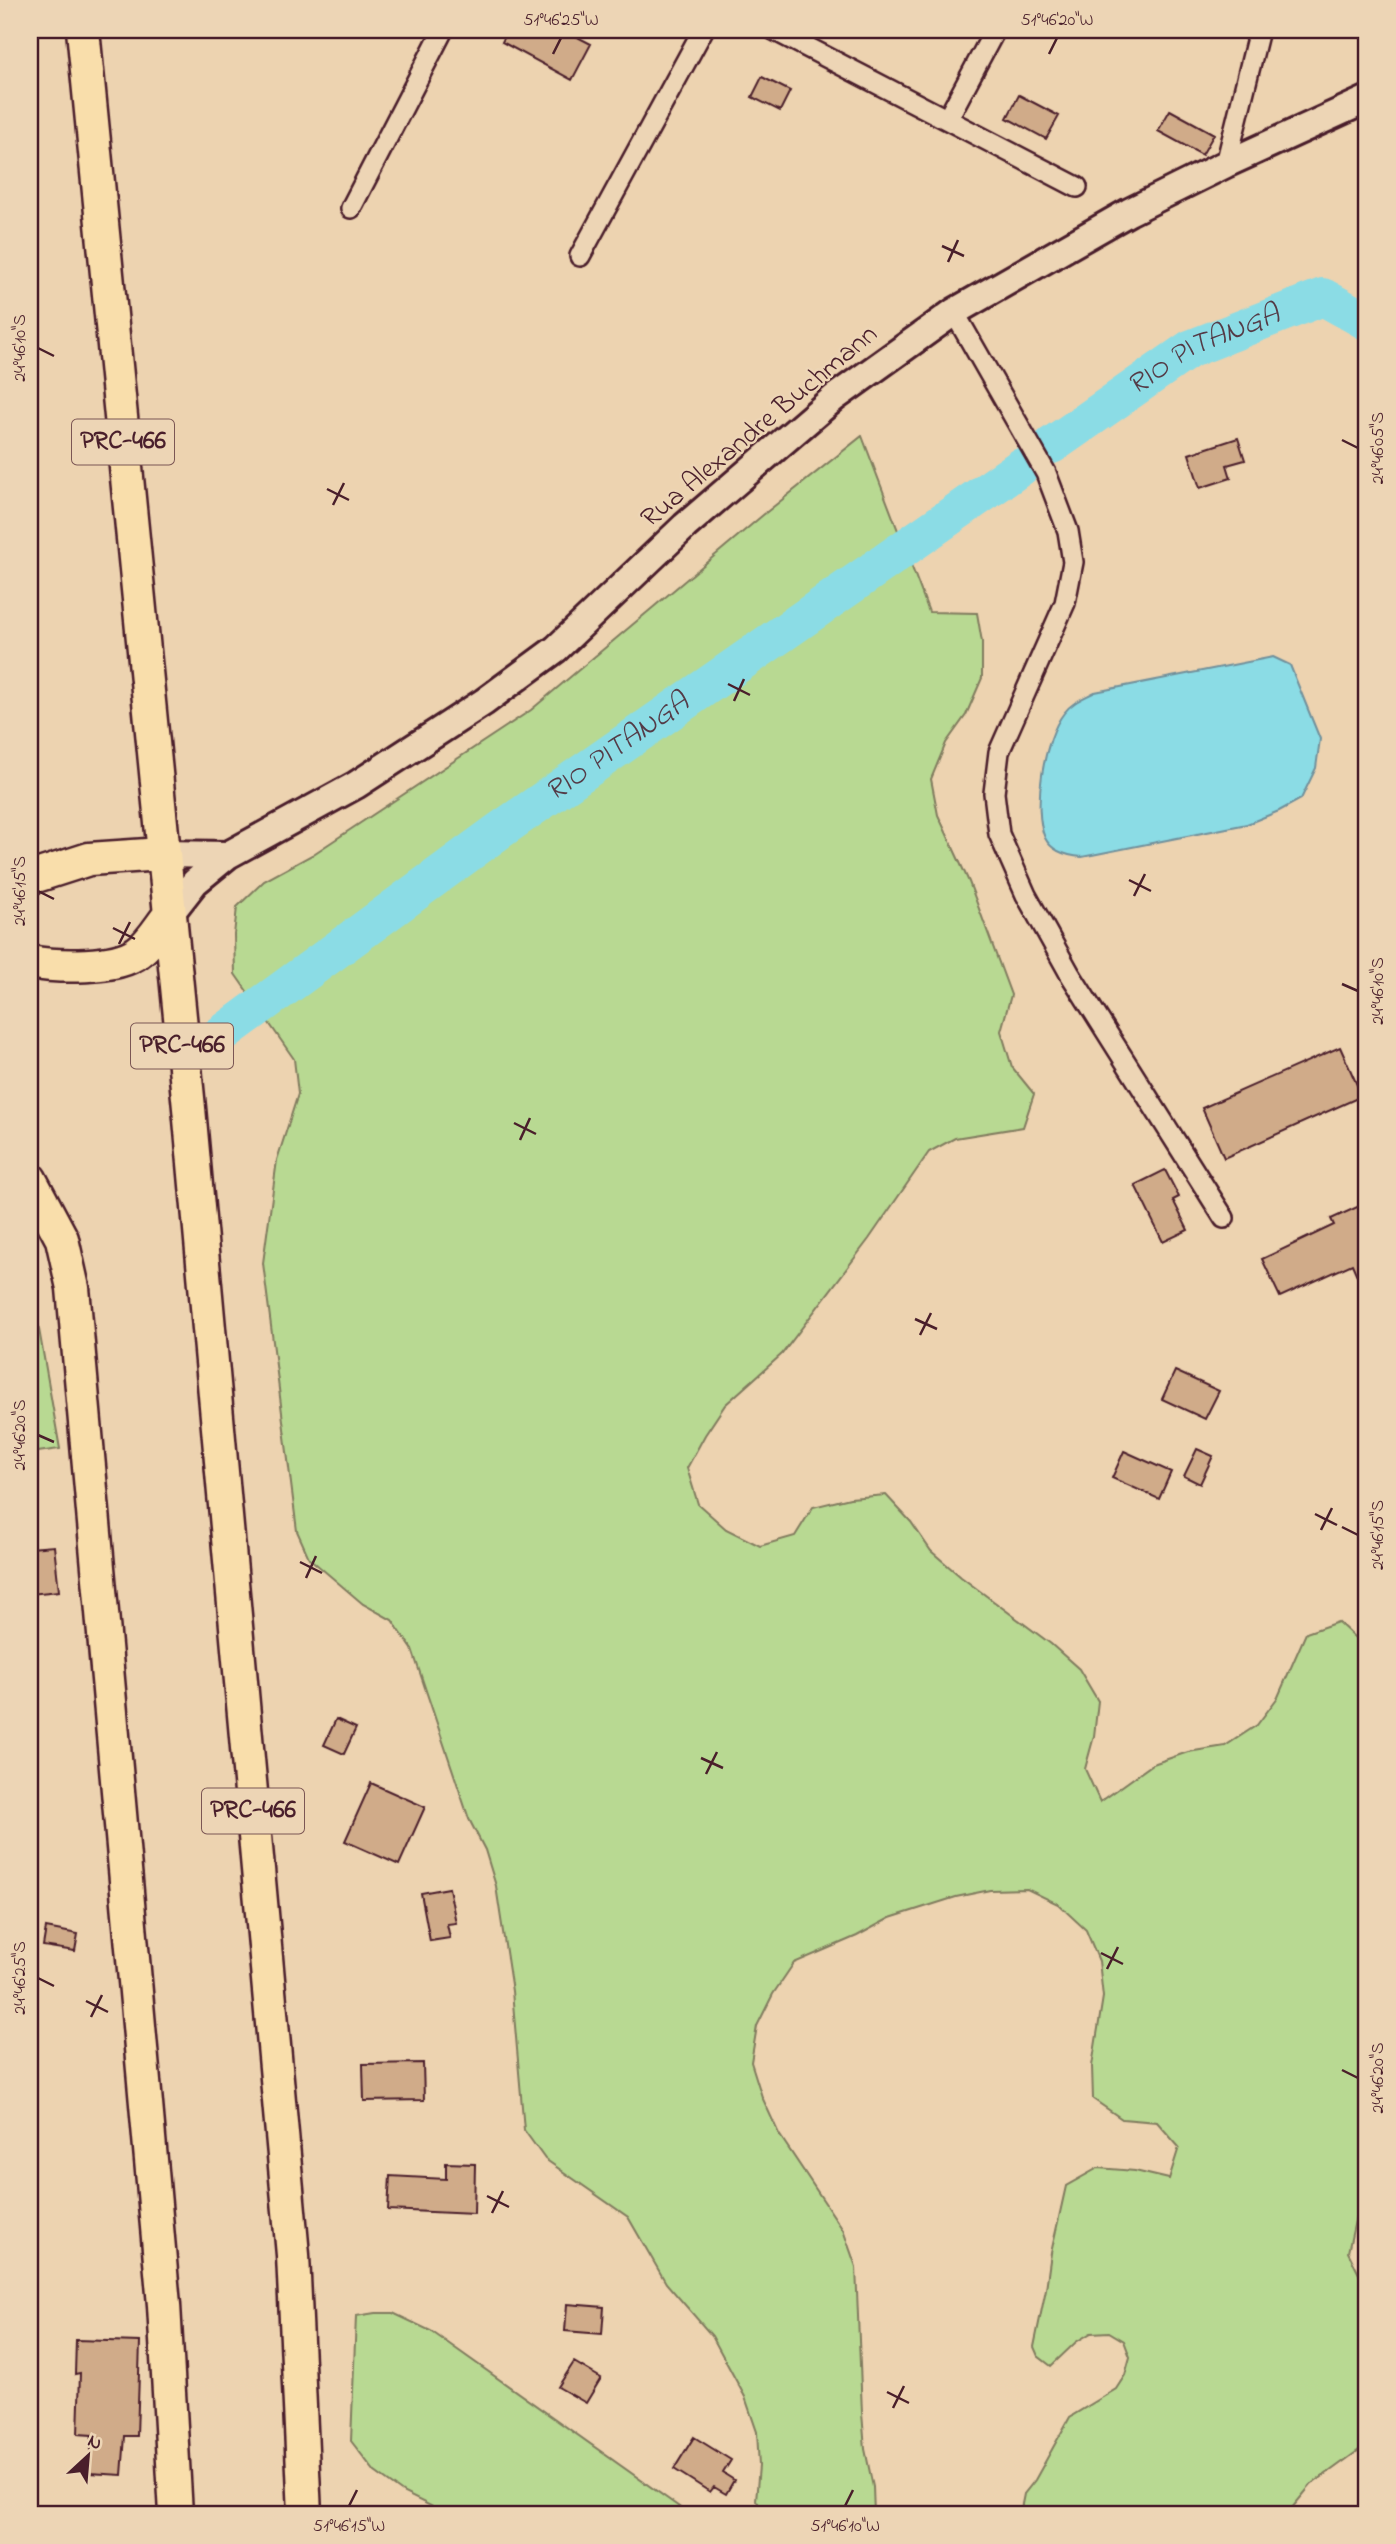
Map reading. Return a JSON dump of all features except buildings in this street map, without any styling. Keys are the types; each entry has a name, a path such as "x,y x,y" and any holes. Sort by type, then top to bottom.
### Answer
{"highway":[{"name":"PRC-466","path":"83,30 189,1108 293,2255 305,2514"},
{"path":"30,878 89,859 162,854"},
{"path":"30,962 66,966 102,964 137,953 170,914"},
{"path":"30,1179 62,1239 73,1288 164,2305 176,2514"}],"main road":[{"name":"Rua Alexandre Buchmann","path":"170,914 195,882 228,855 356,785 484,702 555,649 685,526 834,398 954,312 1080,237 1226,164 1366,100"},
{"name":"Rua Alexandre Buchmann","path":"162,854 228,855"}],"street":[{"path":"351,208 443,30"},
{"path":"580,256 703,30"},
{"path":"774,30 1077,187"},
{"path":"948,118 995,30"},
{"path":"1226,164 1259,30"},
{"path":"954,312 1046,473 1068,531 1073,562 1065,603 999,752 993,793 999,834 1026,895 1070,974 1224,1218"}],"green space":[{"path":"862,436 929,612 977,613 982,642 982,678 966,715 946,743 931,779 938,815 969,882 1011,995 1001,1031 1012,1067 1034,1094 1023,1127 955,1138 929,1152 869,1239 782,1354 725,1405 687,1468 698,1504 726,1529 760,1546 795,1536 813,1507 850,1498 886,1495 911,1522 931,1551 1079,1669 1098,1701 1094,1736 1085,1769 1100,1802 1153,1764 1188,1752 1225,1746 1257,1725 1278,1697 1306,1633 1338,1622 1366,1648 1366,2198 1356,2216 1348,2252 1366,2288 1366,2445 1311,2485 1287,2514 1020,2514 1024,2494 1035,2480 1070,2417 1116,2389 1125,2375 1130,2357 1124,2341 1109,2332 1091,2333 1076,2342 1051,2366 1038,2356 1034,2347 1066,2186 1098,2168 1135,2171 1169,2179 1179,2147 1157,2122 1122,2119 1093,2099 1092,2066 1103,1997 1099,1961 1086,1930 1058,1904 1027,1889 990,1890 956,1897 890,1918 857,1936 794,1963 773,1994 757,2026 751,2062 762,2097 779,2134 843,2230 856,2267 862,2413 865,2449 873,2487 874,2514 765,2514 756,2500 759,2466 757,2432 745,2397 712,2336 666,2283 628,2217 545,2159 524,2130 512,1991 496,1886 485,1850 469,1819 412,1649 392,1620 363,1604 309,1558 297,1531 263,1263 277,1160 298,1094 294,1059 235,974 234,935 237,907 264,881 312,855 531,710 763,515"},
{"path":"30,1278 60,1449 30,1453"},
{"path":"393,2313 431,2331 689,2514 447,2514 404,2493 375,2472 351,2441 356,2316"}],"water":[{"path":"1273,657 1290,665 1320,739 1316,768 1301,799 1247,824 1082,857 1061,852 1048,843 1041,825 1042,774 1057,724 1071,706 1095,692"}],"waterway":[{"name":"RIO PITANGA","path":"1052,445 1190,349 1323,297 1366,321"},
{"name":"RIO PITANGA","path":"219,1036 499,831 1021,467"}]}
